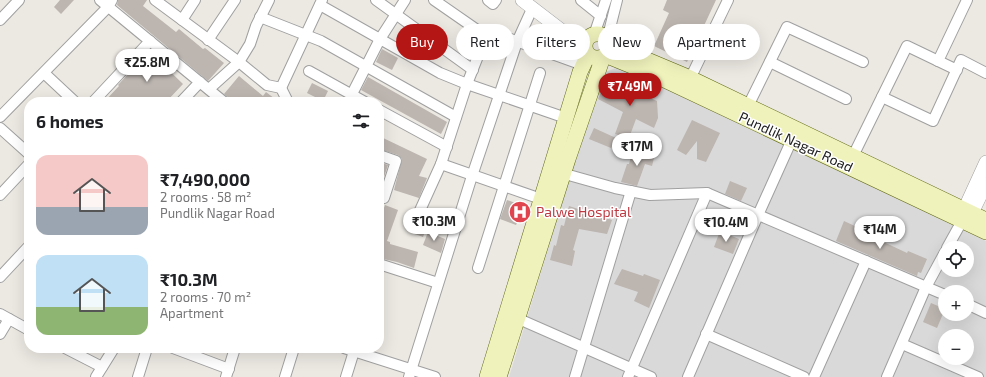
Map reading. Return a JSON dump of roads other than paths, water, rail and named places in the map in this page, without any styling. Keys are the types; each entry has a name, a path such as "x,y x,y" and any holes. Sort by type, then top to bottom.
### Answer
{"main road":[{"name":"Pundlik Nagar Road","path":"597,50 654,75 687,83 748,106 794,135 853,156 966,215 986,232"},
{"path":"500,377 512,316 541,199 557,171 566,118 597,50"},
{"path":"487,377 512,316 557,171 597,50"},
{"name":"Pundlik Nagar Road","path":"687,83 794,135 966,215 986,220"}],"street":[{"path":"0,20 19,0"},
{"path":"100,0 110,3 150,41 218,97"},
{"path":"182,20 195,0"},
{"path":"208,40 235,0"},
{"path":"209,89 239,62 250,44 260,17 269,0"},
{"path":"376,0 473,70"},
{"path":"352,94 380,39 405,0"},
{"path":"434,0 469,24"},
{"path":"488,0 493,4 496,0"},
{"path":"522,0 578,43 597,50"},
{"path":"581,0 601,16"},
{"path":"597,50 601,16 606,0"},
{"path":"597,50 617,0"},
{"path":"687,83 728,0"},
{"path":"938,61 967,0"},
{"path":"160,1 182,20 239,62 267,85 281,88"},
{"path":"281,88 321,2 380,39 440,73 467,84 566,118"},
{"path":"0,117 110,3"},
{"path":"410,373 499,95 517,42 532,9"},
{"path":"260,17 321,41 456,117"},
{"path":"748,106 787,27 863,62"},
{"path":"98,97 150,41"},
{"path":"514,41 597,50"},
{"path":"853,156 907,46 957,70"},
{"path":"417,217 441,164 467,84 477,60"},
{"path":"882,97 933,121 961,60 986,73"},
{"path":"770,62 846,99"},
{"path":"309,71 357,97"},
{"path":"44,73 70,97"},
{"path":"478,268 540,74"},
{"path":"186,97 200,82"},
{"path":"281,88 286,97"},
{"path":"384,113 447,147"},
{"path":"0,128 24,150"},
{"path":"688,377 794,135"},
{"path":"384,157 396,161 384,198"},
{"path":"966,215 986,162"},
{"path":"441,164 541,199"},
{"path":"0,195 24,169"},
{"path":"557,171 615,188 650,195 707,193 938,292"},
{"path":"951,241 986,184"},
{"path":"575,377 631,191"},
{"path":"630,373 707,193"},
{"path":"0,277 24,251"},
{"path":"814,377 866,261"},
{"path":"887,377 926,287 938,265"},
{"path":"384,267 438,283"},
{"path":"974,307 986,313"},
{"path":"512,316 584,348 630,373 651,377"},
{"path":"0,334 4,317 24,327"},
{"path":"706,334 804,377"},
{"path":"902,344 978,377"},
{"path":"75,353 102,367"},
{"path":"96,377 111,353"},
{"path":"138,377 145,353"},
{"path":"184,353 227,373 233,353"},
{"path":"285,377 292,353"},
{"path":"346,377 350,353"},
{"path":"361,353 410,373 435,377"}],"place":[{"name":"Palwe Hospital","path":"520,212"}]}
